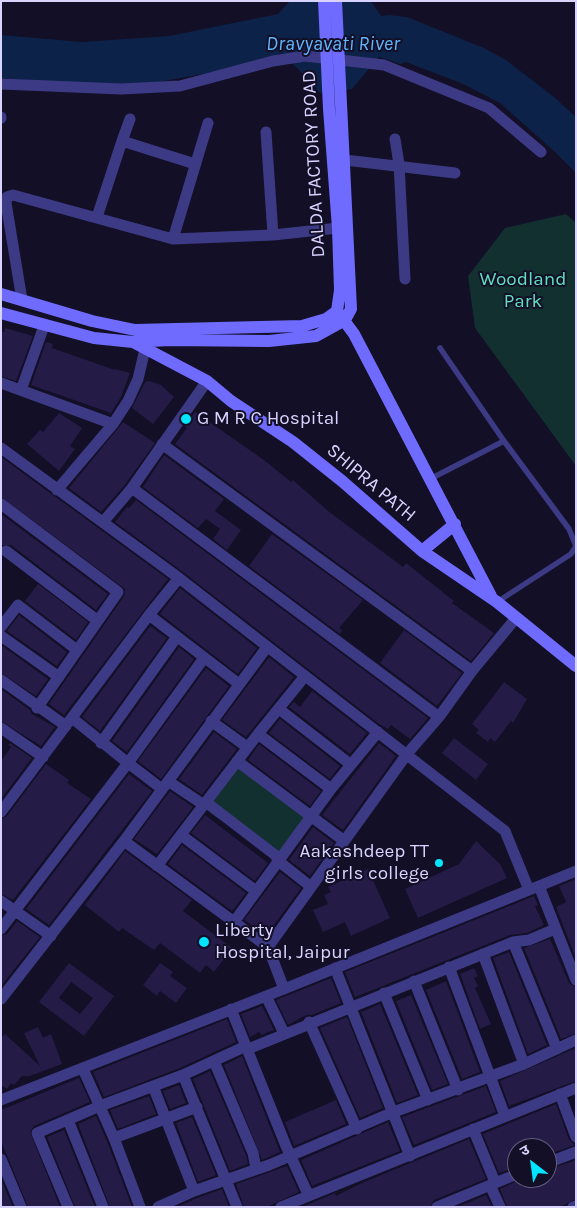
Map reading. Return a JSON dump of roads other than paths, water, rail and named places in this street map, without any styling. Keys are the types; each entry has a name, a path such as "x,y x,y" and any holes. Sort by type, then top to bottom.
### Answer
{"street":[{"name":"DALDA FACTORY ROAD","path":"324,1 335,110 345,160 351,309 341,316"},
{"name":"DALDA FACTORY ROAD","path":"336,1 335,110 341,316"},
{"path":"1,84 122,89 180,86 273,61 305,56 384,65 488,108 542,152"},
{"path":"97,216 130,119"},
{"path":"173,239 208,123"},
{"path":"266,132 273,235"},
{"path":"395,138 399,164 405,279"},
{"path":"122,141 195,164"},
{"path":"345,160 399,164 455,173"},
{"path":"22,300 4,194 97,216 173,239 273,235 338,228"},
{"path":"1,294 126,329 175,331 302,326 341,316"},
{"name":"SHIPRA PATH","path":"1,313 94,338 132,342 175,362 207,381 231,401 293,442 342,481 422,551 495,600 576,666"},
{"path":"126,329 132,342 279,340 316,336 341,316"},
{"path":"341,316 495,600"},
{"path":"21,390 44,326"},
{"path":"57,490 113,424 128,401 138,379 145,349"},
{"path":"103,522 132,488 207,381"},
{"path":"1,383 113,424"},
{"path":"162,444 472,671"},
{"path":"1,448 179,578 505,831 555,929 576,980"},
{"path":"132,488 439,717"},
{"path":"1,504 118,592 37,708"},
{"path":"422,551 455,524"},
{"path":"3,552 98,621"},
{"path":"1,812 179,578"},
{"path":"1,627 18,605 77,650"},
{"path":"149,615 176,638 239,684"},
{"path":"268,947 343,840 407,754 439,717 472,671 516,618"},
{"path":"1,636 59,677"},
{"path":"101,743 176,638"},
{"path":"1,998 52,936 124,841 267,647"},
{"path":"1,929 128,763 204,658"},
{"path":"157,866 247,748 306,676"},
{"path":"1,680 37,708 69,722 128,763 165,785 205,803 310,886"},
{"path":"278,709 350,764"},
{"path":"211,721 247,748"},
{"path":"1,744 5,731 43,758"},
{"path":"234,922 331,788 378,732"},
{"path":"258,734 331,788"},
{"path":"237,761 343,840"},
{"path":"181,835 256,891"},
{"path":"124,841 268,947 284,989"},
{"path":"1,1100 284,989 576,871"},
{"path":"1,901 52,936"},
{"path":"68,1207 37,1133 309,1022 513,942 529,940 555,929"},
{"path":"513,942 558,1049"},
{"path":"483,954 524,1064"},
{"path":"449,967 505,1116"},
{"path":"334,968 410,1156"},
{"path":"414,981 458,1090"},
{"path":"384,993 428,1100"},
{"path":"266,996 284,1033"},
{"path":"232,1009 291,1156 303,1200"},
{"path":"309,1022 356,1129"},
{"path":"158,1207 194,1191 291,1156 391,1113 458,1090 524,1064 576,1040"},
{"path":"214,1062 253,1152 256,1168"},
{"path":"82,1069 114,1138 140,1207"},
{"path":"183,1075 237,1207"},
{"path":"153,1086 194,1191"},
{"path":"281,1207 303,1200 576,1088"},
{"path":"560,1094 576,1137"},
{"path":"114,1138 197,1107"},
{"path":"68,1120 102,1207"},
{"path":"473,1129 500,1207"},
{"path":"557,1159 576,1152"},
{"path":"1,1159 21,1207"},
{"path":"437,1207 451,1204 507,1178"}],"lane":[{"path":"440,348 504,441 569,529 576,546 571,554 495,600"},
{"path":"430,479 504,441"}],"water":[{"name":"Dravyavati River","path":"290,1 371,1 381,16 407,17 484,48 506,60 554,97 576,117 576,173 500,103 463,84 406,62 401,64 379,57 352,89 320,93 283,53 214,72 153,83 100,86 1,78 1,35 82,42 169,36 278,14"}],"place":[{"name":"G M R C Hospital","path":"186,419"},
{"name":"Aakashdeep TT girls college","path":"439,863"},
{"name":"Liberty Hospital, Jaipur","path":"204,942"}],"park label":[{"name":"Woodland Park","path":"523,291"}]}
